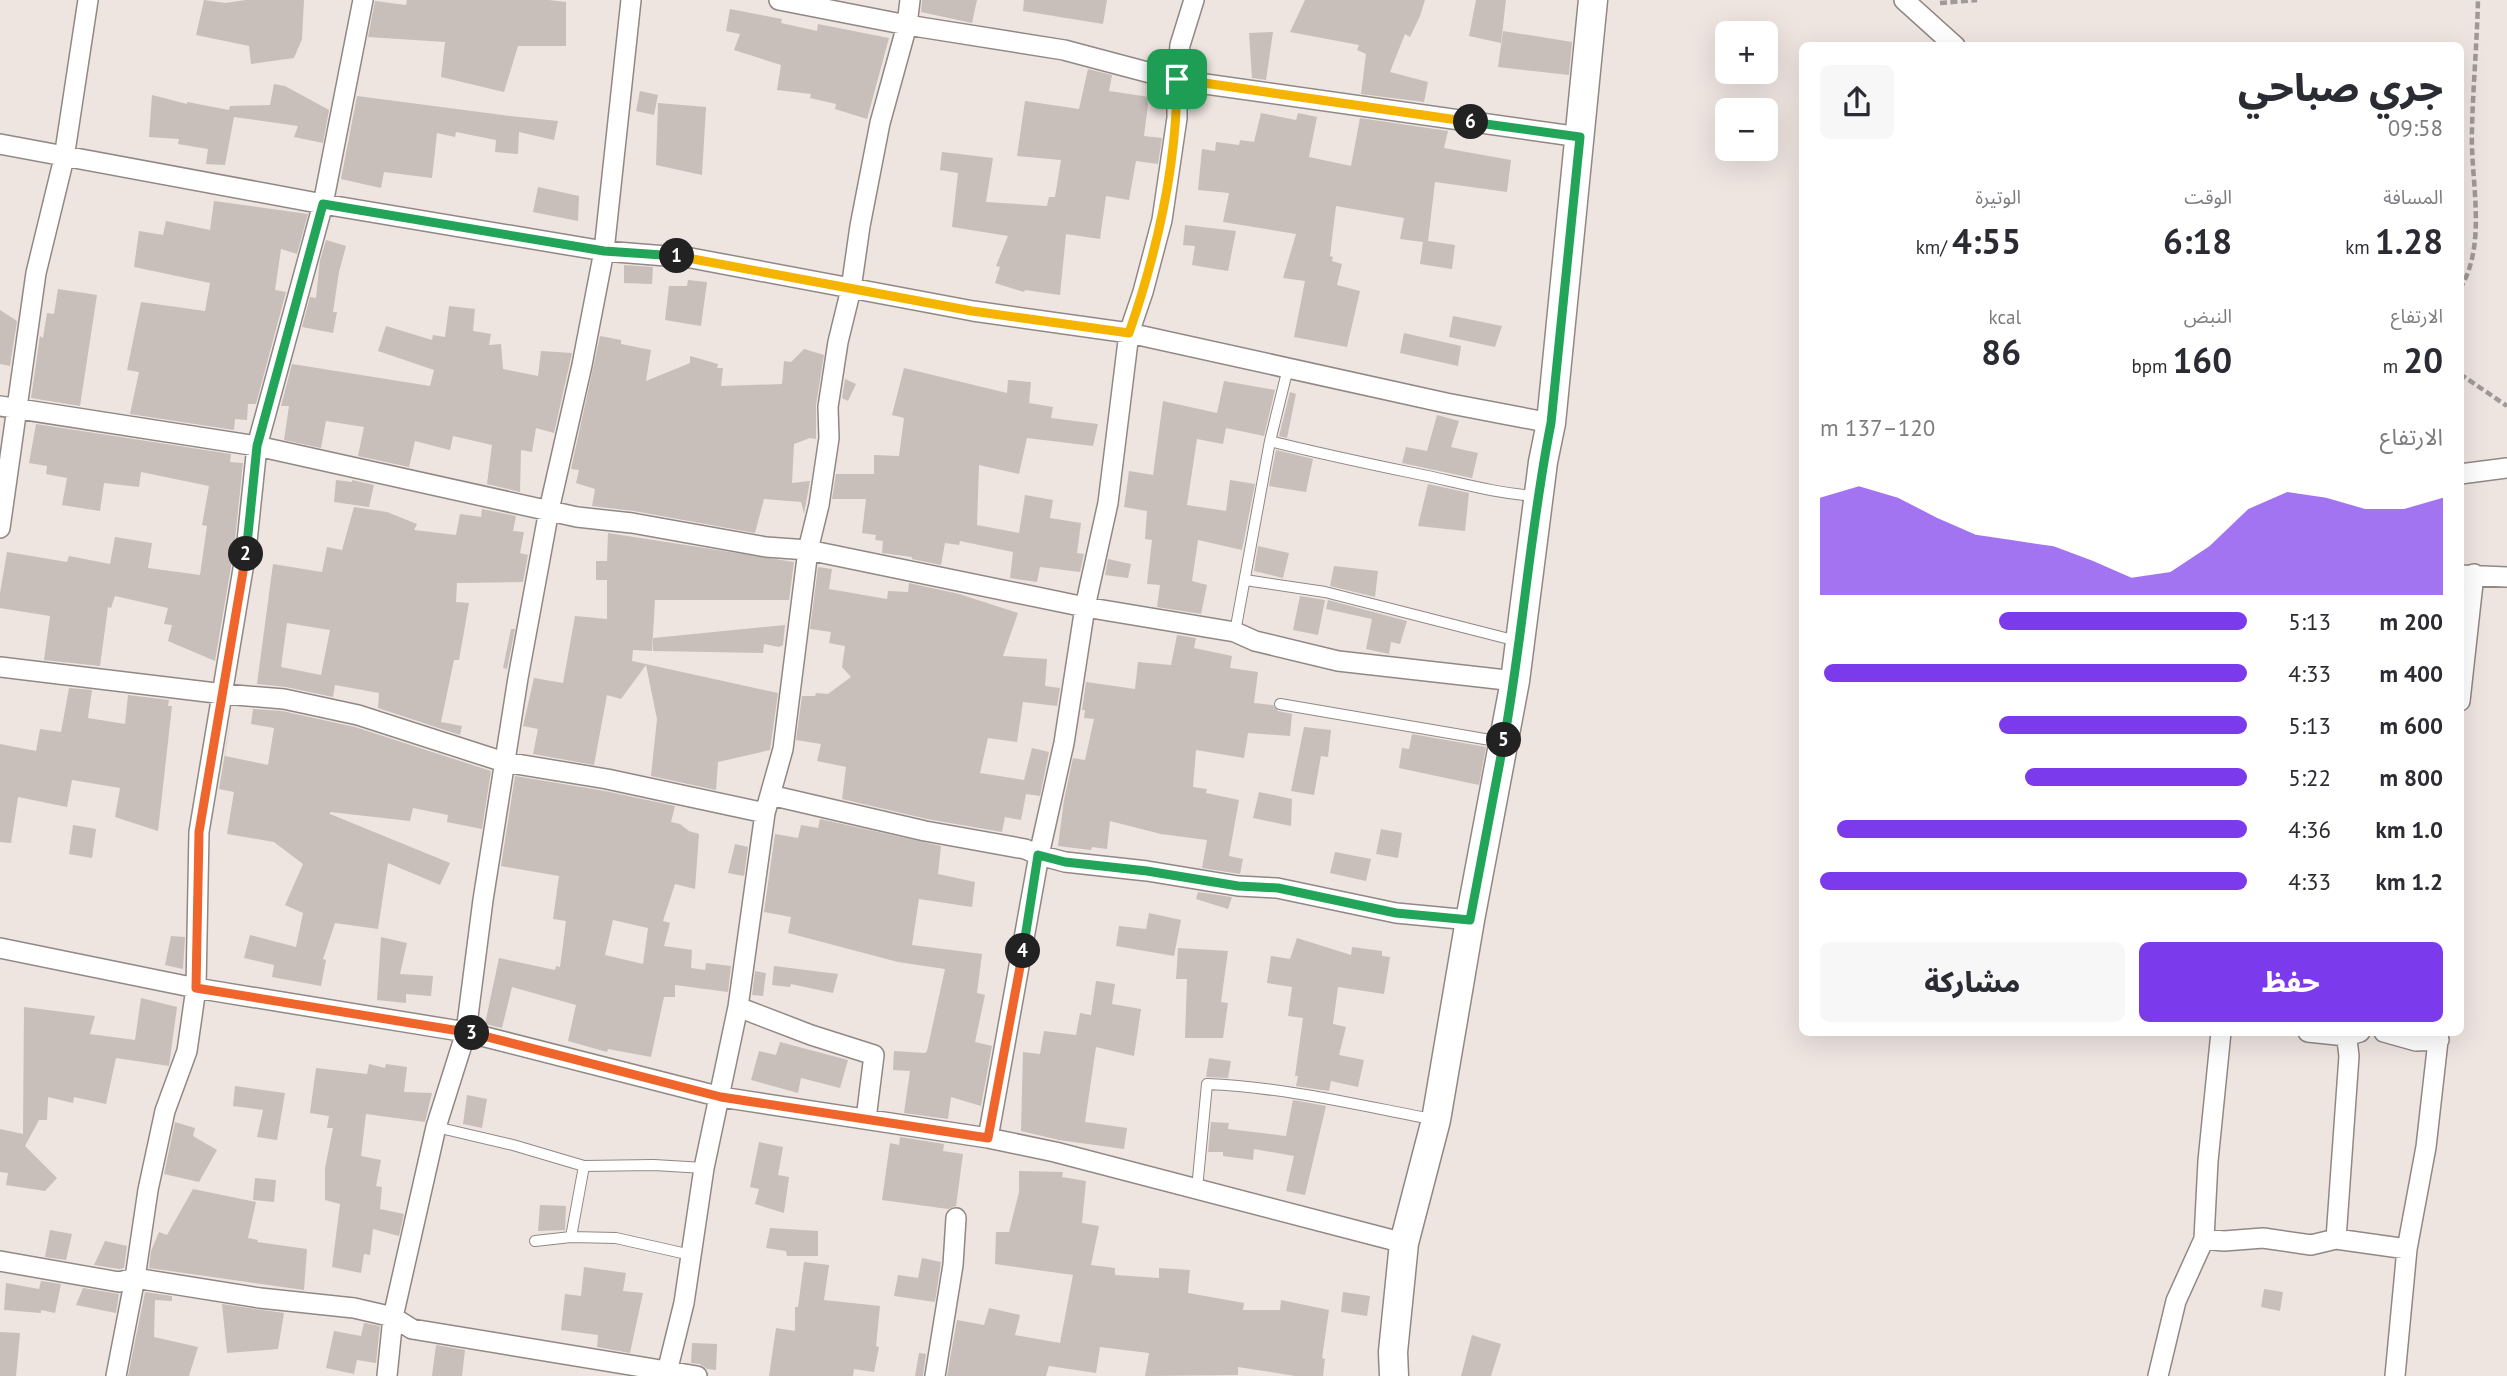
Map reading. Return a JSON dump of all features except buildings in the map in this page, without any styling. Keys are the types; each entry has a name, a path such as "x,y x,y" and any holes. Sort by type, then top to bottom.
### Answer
{"street":[{"path":"0,528 9,407 36,273 64,158 88,0"},
{"path":"116,1376 135,1278 150,1177 165,1111 187,1051 196,988 199,832 246,551 257,446 323,204 363,0"},
{"path":"387,1376 393,1317 436,1127 466,1032 504,761 549,510 582,365 604,251 631,0"},
{"path":"779,0 907,25 1064,50 1177,79 1580,137"},
{"path":"667,1374 684,1303 704,1168 738,1007 767,804 783,749 808,550 819,505 829,438 828,407 834,368 851,289 880,123 907,25 910,0"},
{"path":"988,1138 1038,855 1063,743 1085,607 1108,503 1129,333 1162,220 1177,118 1180,45 1194,0"},
{"path":"1394,1376 1393,1352 1404,1243 1436,1120 1515,681 1551,423 1593,0"},
{"path":"1907,3 1951,42"},
{"path":"0,145 323,204 604,251 691,258 972,311 1129,333 1446,403 1551,423"},
{"path":"9,407 257,446 577,517 632,523 766,547 808,550 1085,607 1235,632 1255,641 1338,661 1515,681"},
{"path":"2464,473 2507,468"},
{"path":"2464,631 2467,575 2507,577"},
{"path":"0,667 284,699 358,715 504,761 1025,849 1065,862 1147,871 1238,886 1278,888 1396,913 1470,920"},
{"path":"0,948 196,988 466,1032 721,1097 988,1138 1055,1152 1404,1243"},
{"path":"738,1007 811,1035 874,1055 866,1119"},
{"path":"2158,1376 2176,1301 2204,1239 2208,1161 2221,1036"},
{"path":"2336,1239 2351,1036"},
{"path":"2395,1376 2407,1249 2426,1147 2439,1036 2416,1041 2398,1036"},
{"path":"935,1376 953,1265 956,1218"},
{"path":"2204,1239 2224,1241 2263,1238 2311,1245 2336,1239 2407,1249"},
{"path":"0,1261 119,1282 135,1278 260,1298 354,1308 393,1317 412,1329 667,1374 697,1376"}],"lane":[{"path":"1235,632 1270,441 1288,369"},
{"path":"1270,441 1369,466 1414,473 1489,491 1539,496"},
{"path":"1245,580 1325,592 1520,641"},
{"path":"1280,704 1503,743"},
{"path":"1197,1189 1207,1084 1250,1086 1308,1095 1436,1120"},
{"path":"436,1127 513,1145 584,1166 654,1165 704,1168"},
{"path":"571,1237 584,1166"},
{"path":"535,1241 571,1237 616,1238 691,1255"}],"path":[{"path":"1907,3 1977,0"},
{"path":"2464,283 2476,239 2472,130 2478,0"},
{"path":"2464,377 2507,406"}],"route":[{"path":"1177,79 1580,137 1551,423 1543,461 1515,681 1470,920 1396,913 1278,888 1238,886 1147,871 1065,862 1038,855 988,1138 721,1097 466,1032 196,988 199,832 246,551 257,446 323,204 604,251 691,258 972,311 1129,333 1162,220 1177,118 1177,79"}]}
